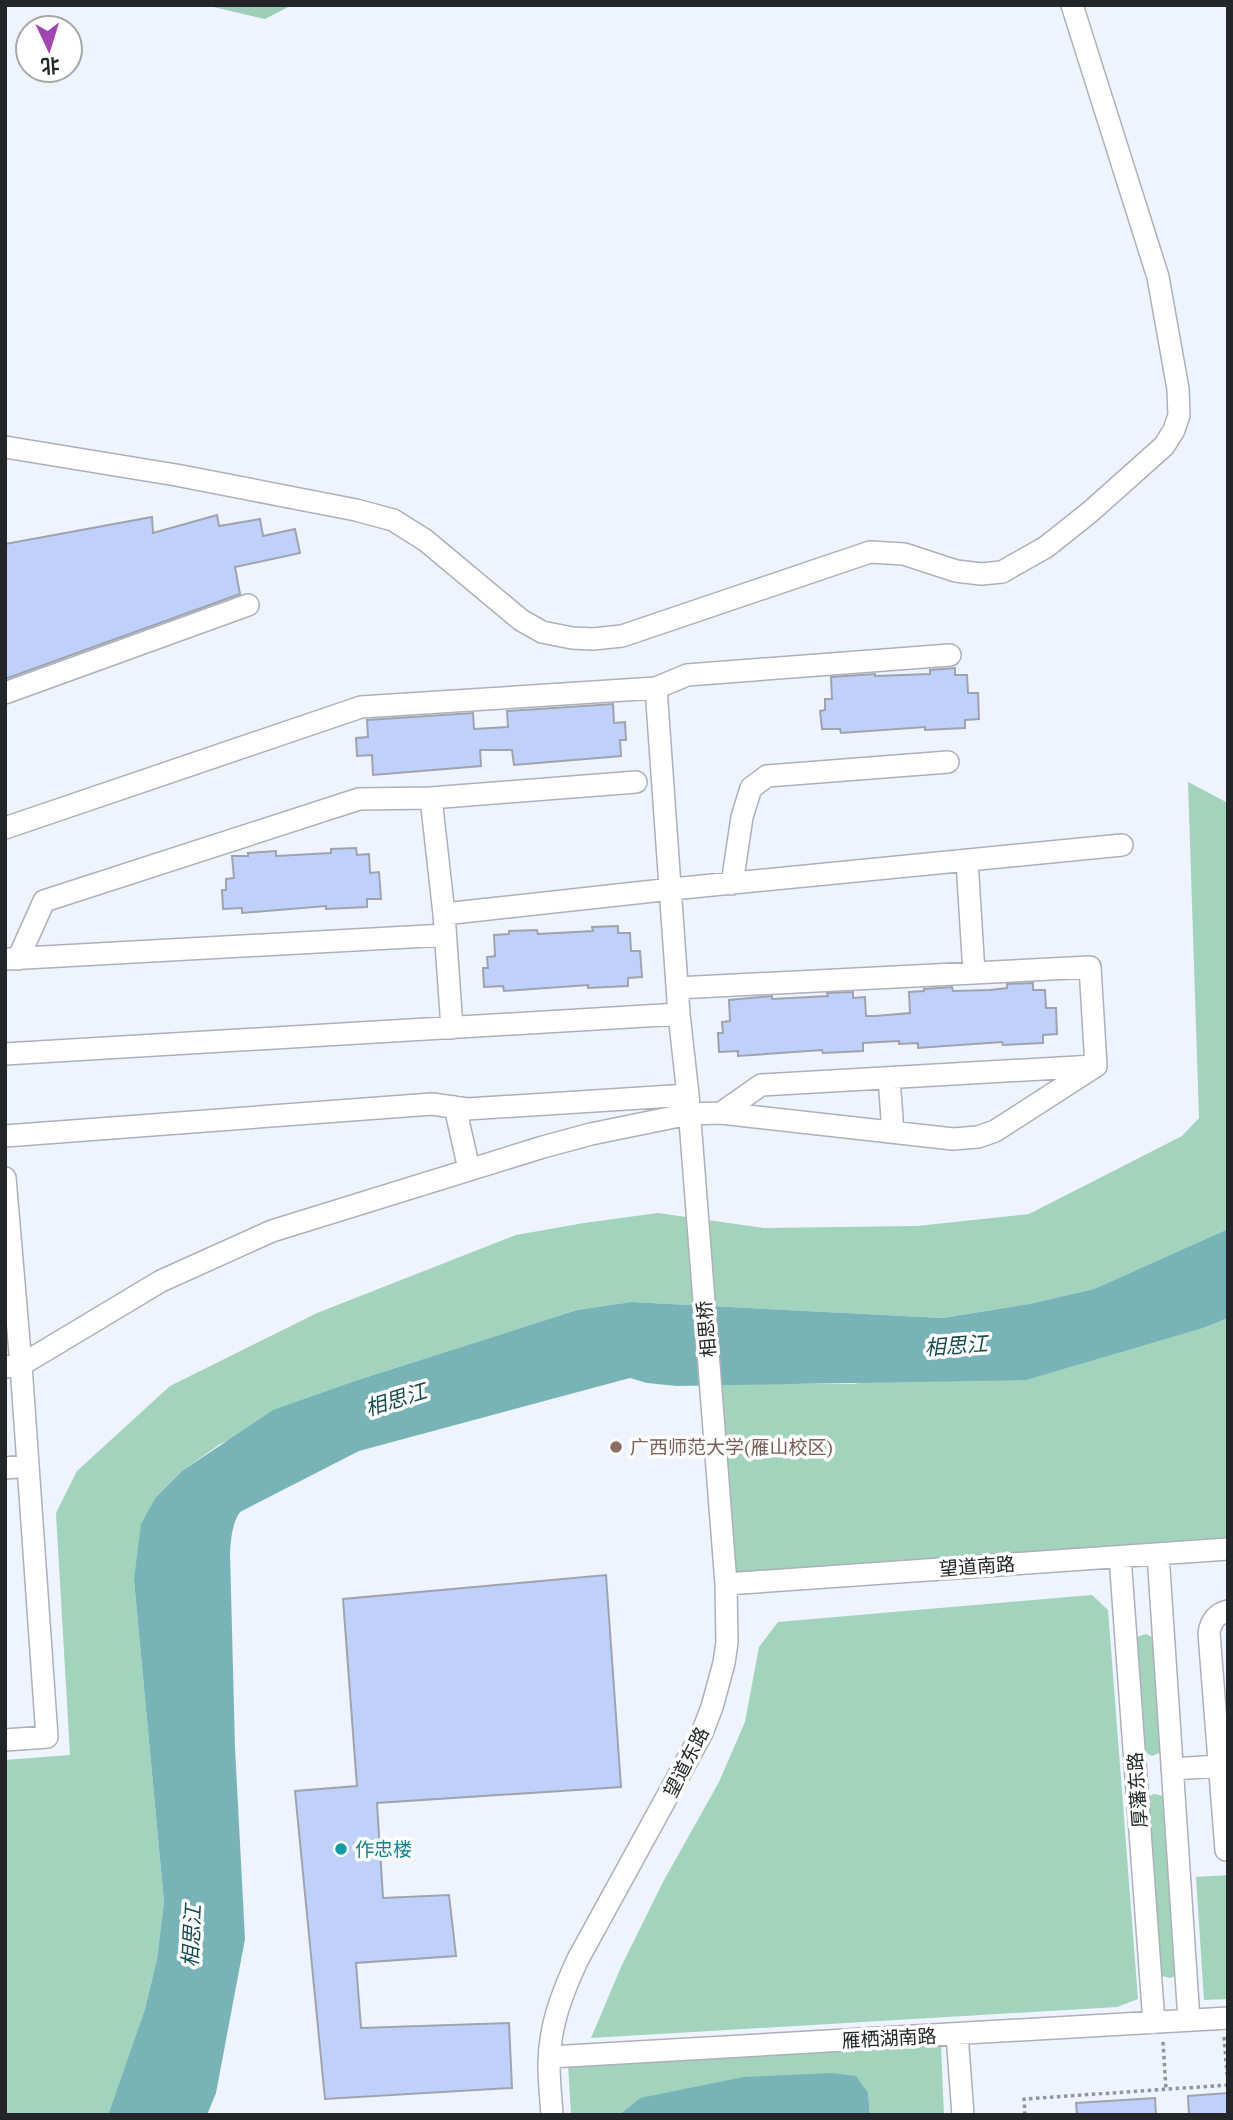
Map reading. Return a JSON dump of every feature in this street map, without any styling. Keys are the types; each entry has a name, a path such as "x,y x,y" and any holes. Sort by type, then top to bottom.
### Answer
{"street":[{"path":"5,447 188,477 356,510 393,520 425,540 521,620 542,632 572,638 622,636 870,552 904,554 956,571 981,574 1002,572 1046,547 1090,512 1164,446 1179,415 1178,389 1158,277 1072,5"},
{"path":"5,692 248,605"},
{"path":"5,828 361,707 656,688 687,675 950,655"},
{"name":"相思桥","path":"656,688 679,1014 711,1384"},
{"path":"732,884 742,817 751,788 767,776 948,762"},
{"path":"12,959 44,901 359,799 431,798 636,782"},
{"path":"431,798 444,914 452,1028"},
{"path":"444,914 1122,845"},
{"path":"967,861 974,973"},
{"path":"12,959 445,935"},
{"path":"677,988 1090,967 1096,1066"},
{"path":"5,1054 679,1014"},
{"path":"721,1113 761,1085 1096,1066"},
{"path":"5,1136 432,1104 467,1109 688,1104 721,1113 953,1139 986,1135 1005,1126 1096,1066"},
{"path":"890,1078 893,1132"},
{"path":"13,1366 161,1281 272,1231 688,1104"},
{"path":"455,1107 469,1169"},
{"path":"5,1178 16,1467 47,1737 5,1740"},
{"name":"望道东路","path":"552,2115 550,2057 555,2016 564,1989 702,1732 721,1679 727,1642 726,1584 711,1384"},
{"name":"望道南路","path":"726,1584 1228,1549"},
{"name":"厚藩东路","path":"1158,1554 1189,2020"},
{"name":"厚藩东路","path":"1120,1557 1158,2023"},
{"path":"1228,1611 1218,1615 1212,1622 1209,1633 1228,1850"},
{"path":"1172,1769 1220,1766"},
{"name":"雁栖湖南路","path":"550,2057 1225,2018"},
{"path":"957,2034 963,2115"}],"path":[{"path":"1025,2115 1024,2099 1228,2085 1225,2018"},
{"path":"1158,2023 1166,2089"}],"green space":[{"path":"205,5 292,5 265,19"},
{"path":"1188,782 1228,803 1228,1229 1094,1289 1029,1304 943,1318 631,1302 577,1310 364,1378 220,1444 182,1471 156,1497 134,1580 164,1902 157,1959 145,2009 108,2115 5,2115 5,1760 70,1755 56,1513 77,1471 170,1386 317,1313 516,1235 658,1213 764,1228 917,1226 1029,1214 1182,1136 1199,1118"},
{"path":"1228,1318 1228,1549 726,1584 711,1384 853,1384 1206,1327"},
{"path":"1092,1595 1108,1610 1138,1999 1117,2007 591,2038 621,1967 663,1882 719,1782 745,1722 759,1647 778,1622"},
{"path":"1146,1634 1155,1639 1162,1752 1152,1756 1142,1751 1135,1641 1137,1637"},
{"path":"1149,1796 1164,1796 1178,1975 1170,1978 1162,1976 1160,1970 1147,1802"},
{"path":"1228,1875 1228,1999 1204,2000 1196,1877"},
{"path":"941,2045 944,2115 870,2115 868,2093 640,2098 619,2115 571,2115 568,2063"}],"water":[{"name":"相思江","path":"1228,1229 1228,1318 1206,1327 1026,1380 677,1386 630,1378 359,1451 240,1512 231,1536 230,1552 235,1748 245,1939 216,2093 207,2115 108,2115 145,2009 157,1959 164,1902 134,1580 141,1524 156,1497 182,1471 273,1410 577,1310 631,1302 943,1318 1029,1304 1094,1289"},
{"path":"831,2073 856,2076 868,2093 870,2115 619,2115 640,2098 744,2077"}],"building":[{"path":"217,515 219,526 260,519 263,536 295,529 300,553 235,567 240,594 5,679 5,544 152,517 153,533"},
{"path":"955,668 955,675 967,675 968,693 978,693 979,719 965,720 965,728 925,730 925,727 841,733 840,729 822,729 820,711 825,710 825,699 832,699 831,677 930,674 930,670"},
{"path":"613,704 614,723 625,722 626,740 620,740 621,756 514,765 512,750 480,750 481,766 373,775 372,755 357,756 356,738 368,737 367,720 473,713 474,729 508,727 507,711"},
{"path":"356,848 357,855 369,854 370,873 379,872 381,899 367,899 367,907 326,909 326,906 242,913 242,908 223,909 222,890 226,890 226,879 234,878 232,856 276,851 276,856 331,853 331,849"},
{"path":"618,926 618,933 630,933 631,951 640,951 642,977 628,978 628,986 588,988 588,985 504,991 503,986 484,987 483,968 488,968 487,957 495,956 494,935 509,934 509,931 537,930 538,934 593,931 592,927"},
{"path":"1033,983 1033,990 1045,990 1046,1008 1056,1008 1057,1034 1043,1035 1043,1043 1003,1045 1002,1042 918,1048 918,1043 899,1044 899,1041 863,1043 863,1051 823,1053 822,1050 738,1056 738,1051 719,1052 718,1033 723,1033 722,1022 730,1021 729,1000 772,996 772,999 828,996 827,993 853,992 853,998 865,997 866,1016 875,1016 910,1013 909,992 952,987 953,991 990,990 1007,988 1007,984"},
{"name":"作忠楼","path":"606,1575 621,1787 377,1803 383,1898 449,1895 456,1956 356,1963 361,2028 509,2023 512,2088 325,2099 295,1791 357,1786 343,1599"},
{"path":"1228,2093 1228,2115 1189,2115 1188,2096"},
{"path":"1155,2098 1156,2115 1077,2115 1076,2103"}],"place":[{"name":"广西师范大学(雁山校区)","path":"616,1447"},
{"name":"作忠楼","path":"341,1849"}]}
